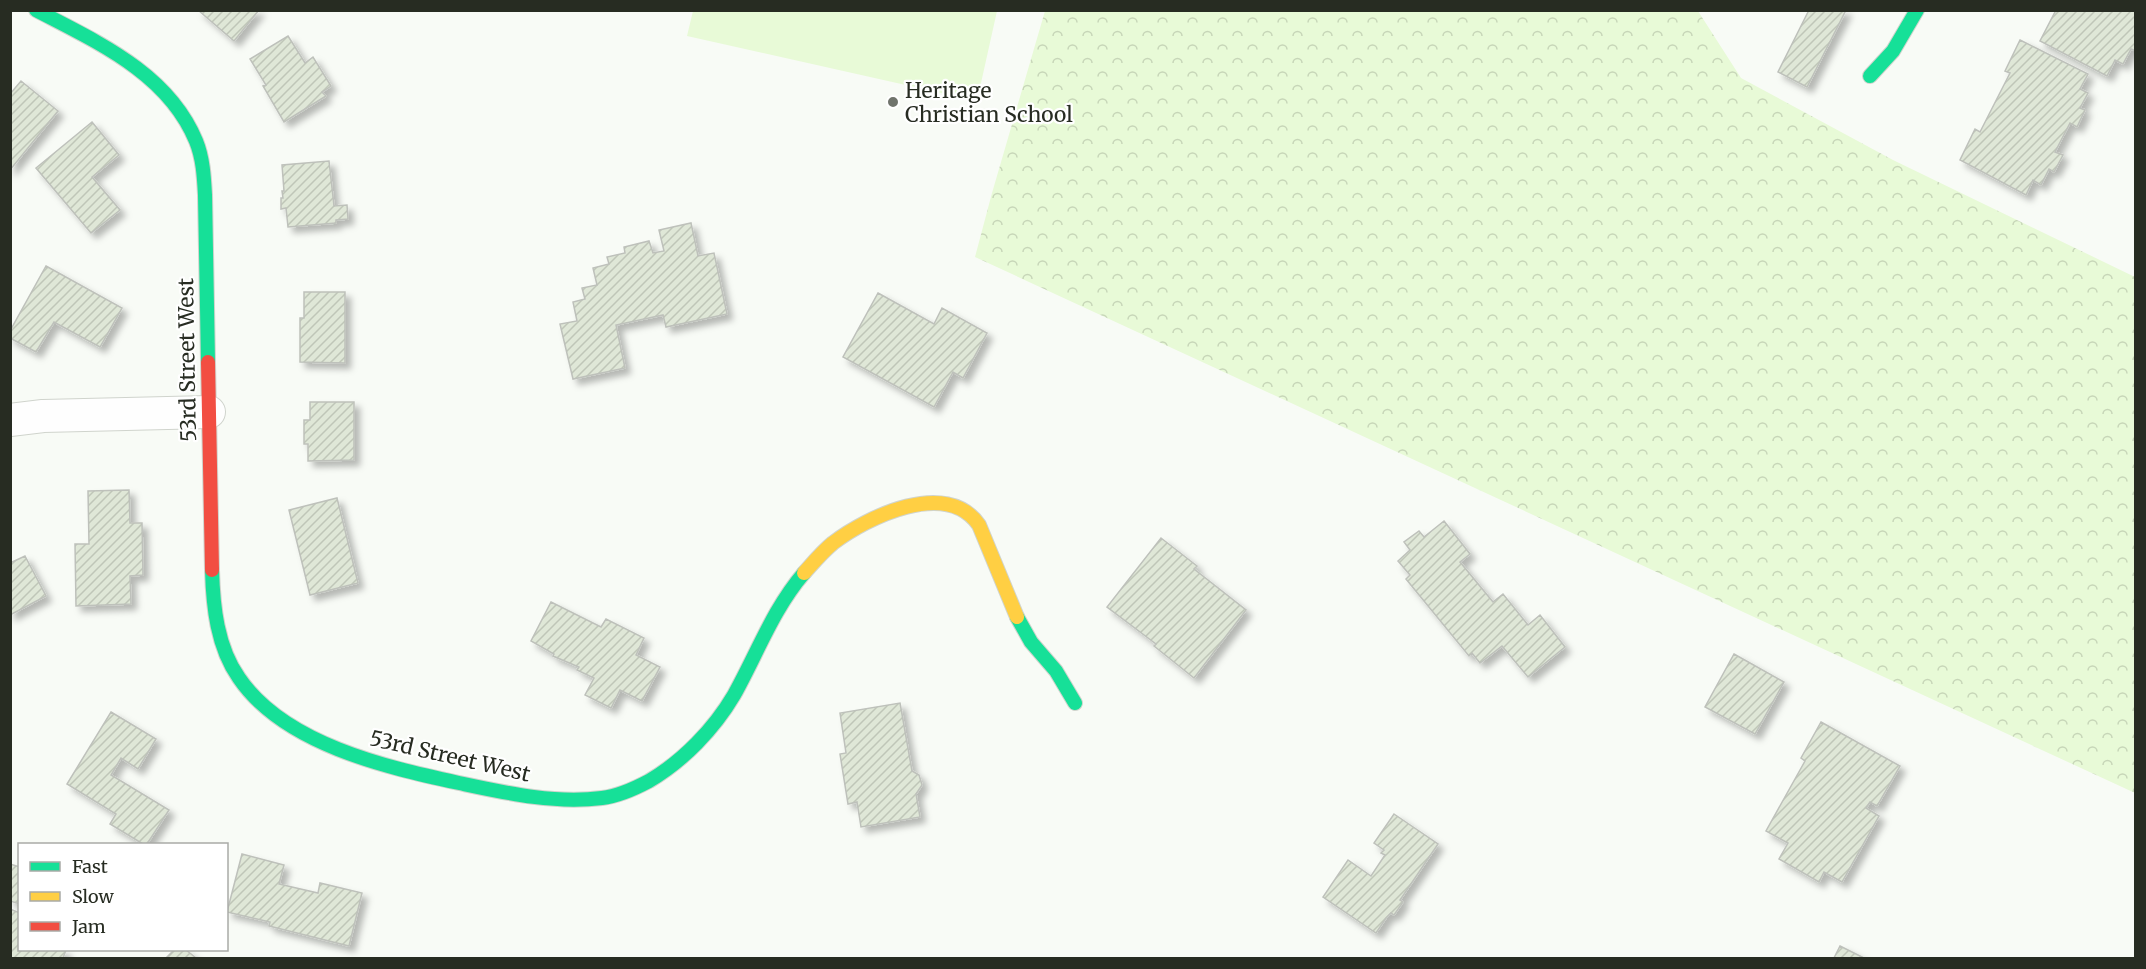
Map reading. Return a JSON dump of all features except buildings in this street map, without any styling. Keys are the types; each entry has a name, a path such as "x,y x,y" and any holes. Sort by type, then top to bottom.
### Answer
{"street":[{"name":"53rd Street West","path":"36,10 122,57 149,76 168,95 185,118 196,142 203,168 205,195 212,573 215,611 222,648 239,679 260,702 309,734 344,752 397,769 478,787 563,801 607,798 634,789 668,768 697,742 722,714 793,585 828,547 852,529 887,513 916,504 939,503 974,517 984,534 1028,639 1056,670 1075,703"},
{"path":"1870,76 1893,51 1917,10"},
{"path":"10,420 209,412"}],"green space":[{"path":"693,10 997,11 977,101 687,36"},
{"path":"1045,11 1698,11 1741,78 1893,160 2135,277 2135,793 975,257"}],"traffic: fast":[{"path":"36,10 83,34 149,78 168,96 184,117 196,141 204,174 208,362"},
{"path":"1870,76 1893,51 1917,10"},
{"path":"212,570 218,626 232,666 258,701 282,720 338,749 400,769 512,794 566,800 602,798 626,792 662,773 686,754 726,708 783,601 804,573"},
{"path":"1017,617 1031,642 1056,671 1075,703"}],"traffic: slow":[{"path":"804,573 833,543 886,513 928,503 947,504 965,511 979,525 1017,617"}],"traffic: jam":[{"path":"208,362 212,570"}],"place":[{"name":"Heritage Christian School","path":"893,102"}]}
